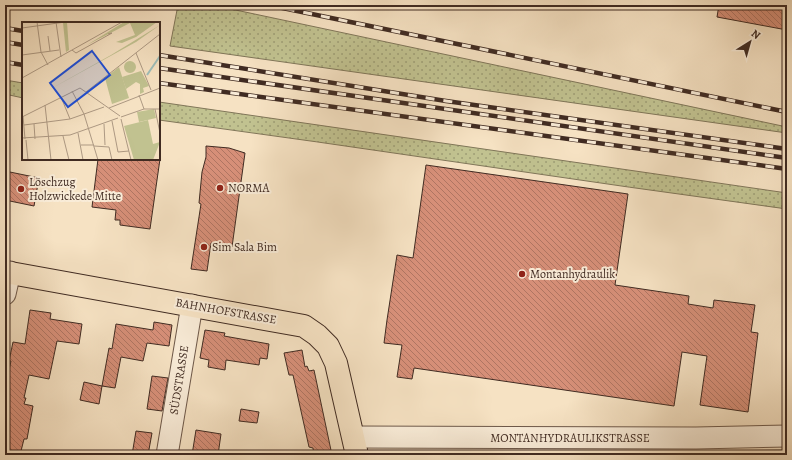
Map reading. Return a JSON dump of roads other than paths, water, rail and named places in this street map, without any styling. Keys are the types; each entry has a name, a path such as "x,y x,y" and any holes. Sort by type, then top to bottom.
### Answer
{"main road":[{"name":"BAHNHOFSTRASSE","path":"7,272 304,326 317,335 328,346 336,363 356,446"}],"street":[{"path":"5,294 7,272"},
{"name":"SÜDSTRASSE","path":"167,455 192,305"},
{"name":"MONTANHYDRAULIKSTRASSE","path":"356,446 787,436"}],"railway":[{"path":"268,5 787,112"},
{"path":"5,28 22,31"},
{"path":"5,42 22,45"},
{"path":"160,55 446,101 787,149"},
{"path":"5,62 22,65"},
{"path":"160,68 787,158"},
{"path":"160,83 787,169"}],"place":[{"name":"NORMA","path":"220,188"},
{"name":"Löschzug Holzwickede Mitte","path":"21,189"},
{"name":"Sim Sala Bim","path":"204,247"},
{"name":"Montanhydraulik","path":"522,274"}]}
